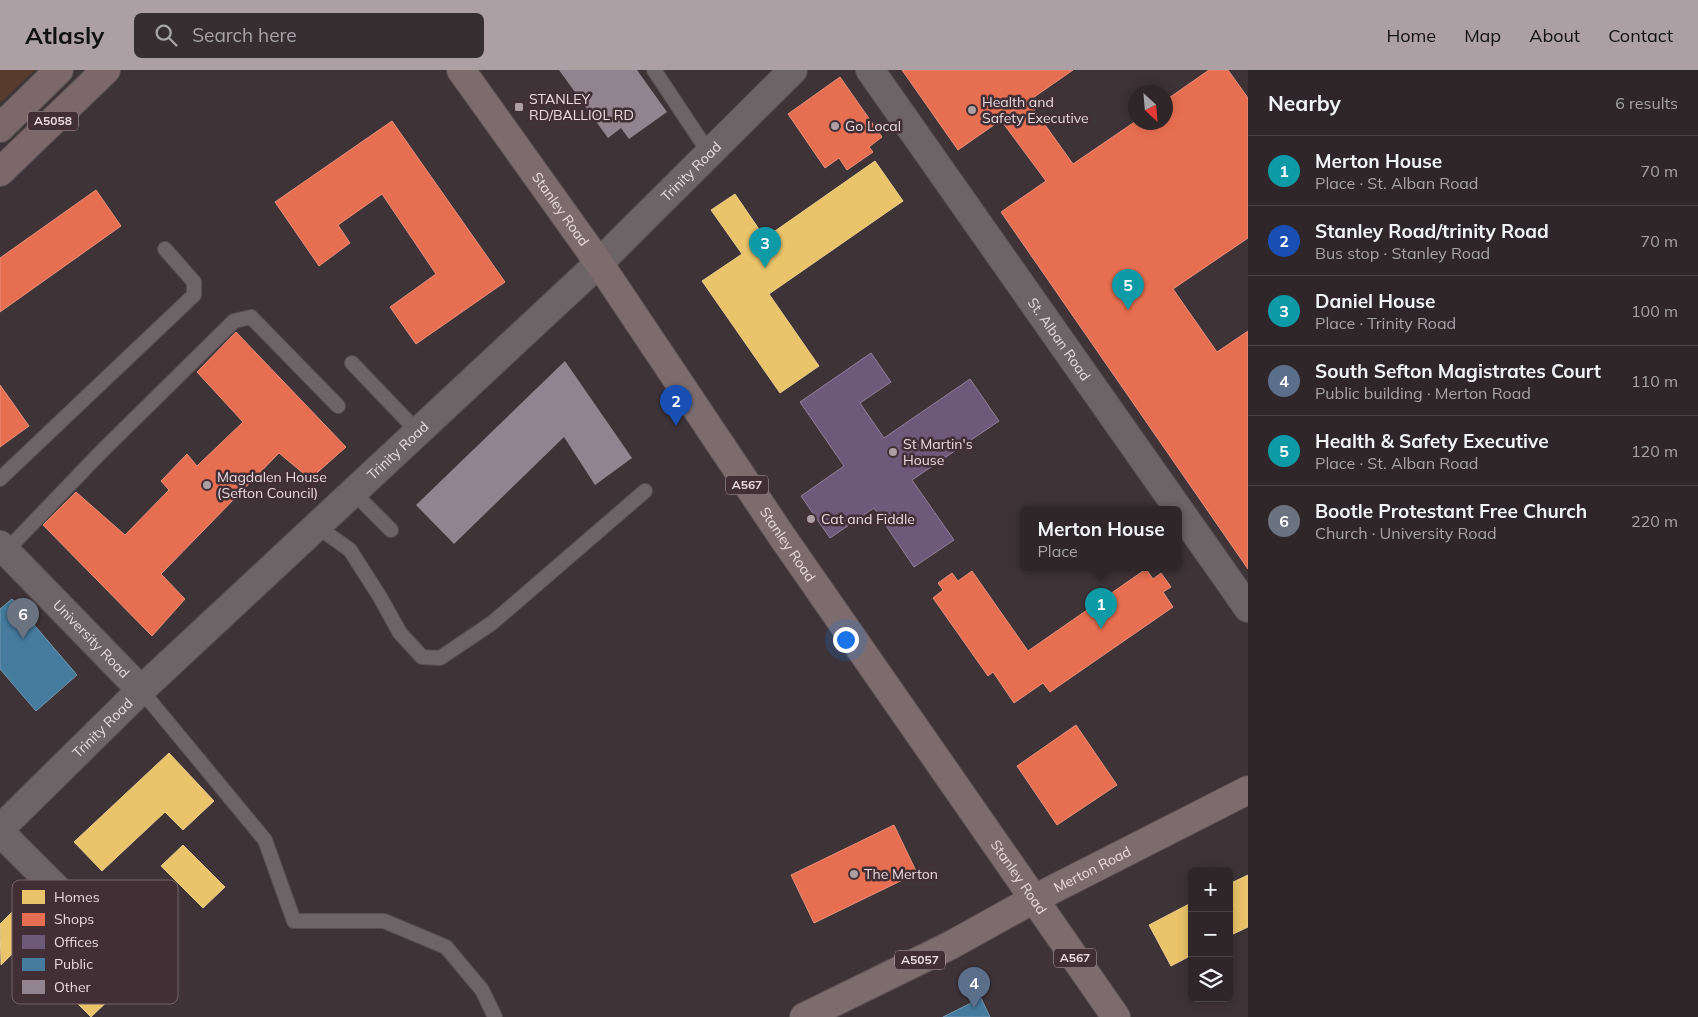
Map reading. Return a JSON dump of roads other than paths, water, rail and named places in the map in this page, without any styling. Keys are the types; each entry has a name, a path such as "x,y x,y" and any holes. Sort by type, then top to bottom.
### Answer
{"highway":[{"name":"A5058","path":"0,128 59,70"},
{"name":"A5058","path":"0,172 106,70"}],"main road":[{"name":"Stanley Road","path":"462,70 599,263 781,535 1116,1017"},
{"name":"Merton Road","path":"804,1017 951,945 1034,899 1248,790"}],"street":[{"name":"Trinity Road","path":"0,830 141,690 315,525 599,263 793,70"},
{"name":"St. Alban Road","path":"870,70 1176,506"},
{"name":"St. Alban Road","path":"1182,514 1248,608"},
{"name":"University Road","path":"3,548 141,690"},
{"path":"0,830 49,880"}],"lane":[{"path":"654,70 709,154"},
{"path":"0,479 194,295 194,282 165,250"},
{"path":"3,548 234,322 251,317 338,406"},
{"path":"352,363 417,431"},
{"path":"352,491 391,530"},
{"path":"315,525 350,550 400,633 422,657 440,658 492,623 645,491"},
{"path":"141,690 265,840 294,922 384,921 446,947 482,990 496,1017"}],"place":[{"name":"STANLEY RD/BALLIOL RD","path":"519,107"},
{"name":"Health and Safety Executive","path":"972,110"},
{"name":"Go Local","path":"835,126"},
{"name":"Daniel House","path":"765,268"},
{"name":"Health & Safety Executive","path":"1128,310"},
{"name":"Stanley Road/trinity Road","path":"676,426"},
{"name":"St Martin's House","path":"893,452"},
{"name":"Magdalen House (Sefton Council)","path":"207,485"},
{"name":"Cat and Fiddle","path":"811,519"},
{"name":"Merton House","path":"1101,629"},
{"name":"Bootle Protestant Free Church","path":"23,639"},
{"name":"The Merton","path":"854,874"},
{"name":"South Sefton Magistrates Court","path":"974,1008"}]}
